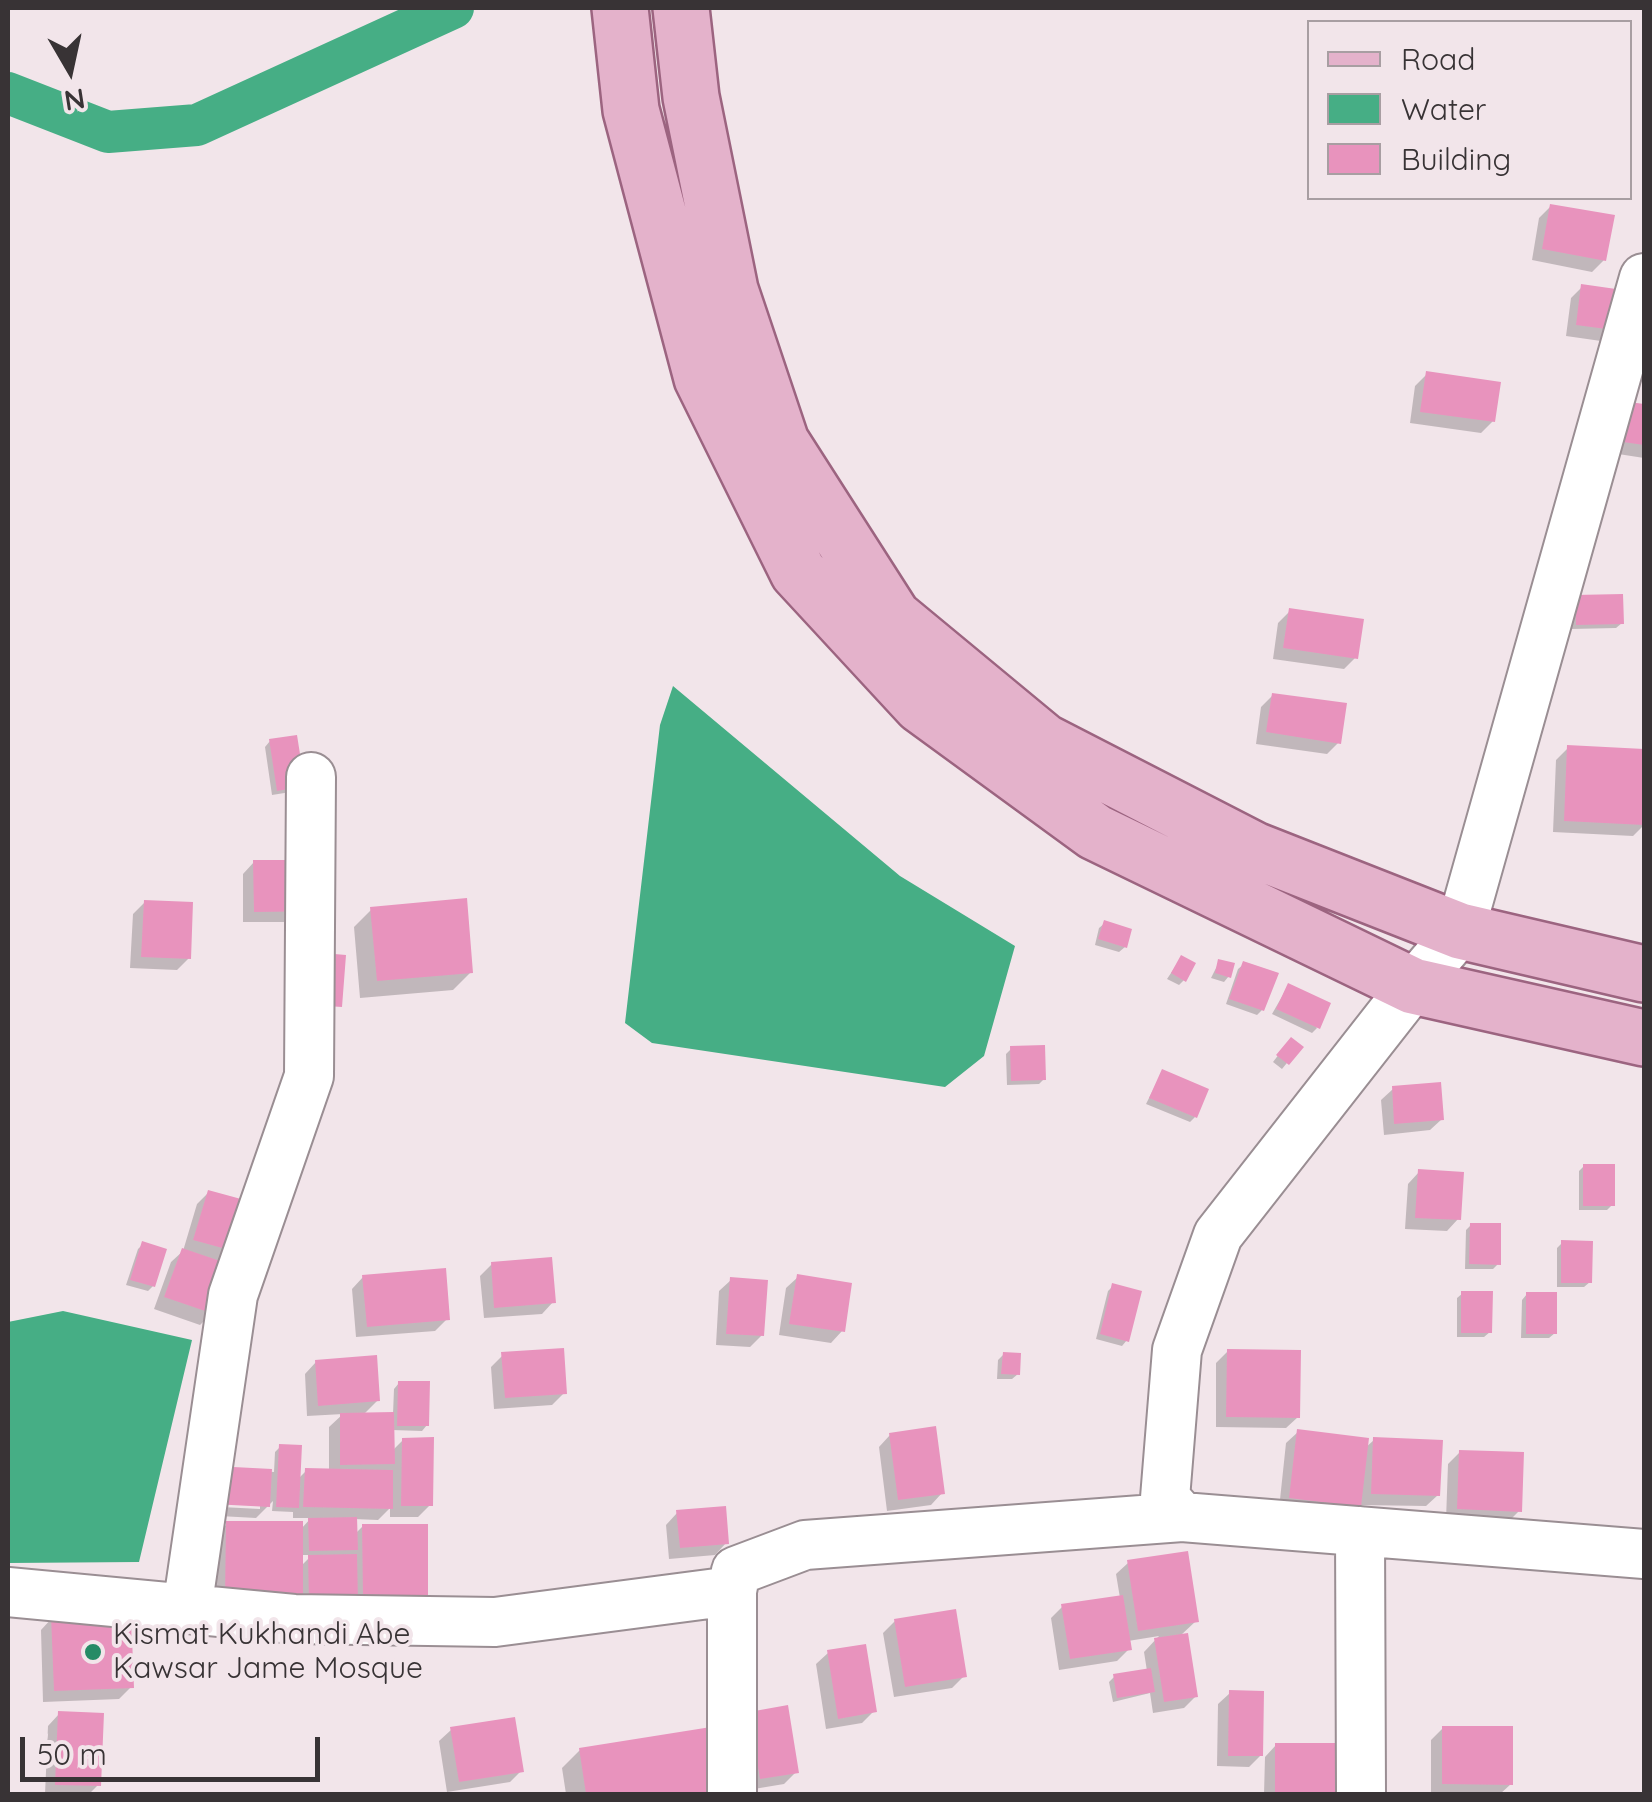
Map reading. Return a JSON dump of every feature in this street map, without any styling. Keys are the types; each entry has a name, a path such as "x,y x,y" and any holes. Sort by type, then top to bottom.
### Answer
{"main road":[{"path":"620,8 632,110 702,378 798,572 921,705 1096,832 1413,986 1644,1038"},
{"path":"681,8 691,96 730,290 781,442 893,616 1044,742 1254,850 1460,931 1644,974"}],"street":[{"path":"1182,1517 1165,1498 1178,1350 1218,1235 1460,931 1644,278"},
{"path":"187,1609 233,1295 309,1076 311,777"},
{"path":"732,1794 732,1590 736,1571 805,1545 1182,1517 1644,1554"},
{"path":"1360,1532 1361,1794"},
{"path":"8,1592 294,1620 495,1622 732,1590"}],"water":[{"path":"673,686 900,876 1015,946 984,1056 945,1087 652,1043 625,1023 660,725"},
{"path":"63,1311 192,1340 139,1562 8,1563 8,1322"}],"building":[{"path":"1550,204 1615,215 1606,261 1542,249"},
{"path":"1581,284 1644,293 1644,334 1576,325"},
{"path":"1426,371 1501,382 1495,422 1420,412"},
{"path":"1615,400 1644,404 1644,445 1609,440"},
{"path":"1623,594 1624,624 1576,625 1575,595"},
{"path":"1289,608 1364,619 1358,659 1283,648"},
{"path":"1272,693 1347,703 1341,744 1266,732"},
{"path":"297,735 305,786 277,791 269,739"},
{"path":"1567,745 1644,749 1644,825 1564,821"},
{"path":"253,860 336,860 336,911 254,912"},
{"path":"467,898 473,973 377,981 370,907"},
{"path":"144,900 193,902 191,959 141,957"},
{"path":"1104,920 1132,929 1127,948 1098,939"},
{"path":"300,951 346,955 342,1007 296,1004"},
{"path":"1181,955 1196,963 1186,982 1171,973"},
{"path":"1218,959 1235,963 1231,978 1215,973"},
{"path":"1243,961 1279,973 1264,1011 1229,999"},
{"path":"1288,983 1331,1003 1320,1029 1276,1009"},
{"path":"1291,1037 1304,1047 1289,1065 1276,1055"},
{"path":"1045,1045 1046,1080 1011,1081 1010,1046"},
{"path":"1162,1069 1209,1089 1197,1118 1149,1098"},
{"path":"1441,1082 1444,1120 1394,1124 1392,1086"},
{"path":"1583,1164 1615,1164 1615,1206 1583,1206"},
{"path":"1418,1169 1464,1172 1461,1220 1415,1218"},
{"path":"208,1190 252,1202 237,1252 193,1240"},
{"path":"1470,1223 1501,1223 1501,1265 1469,1264"},
{"path":"1561,1240 1593,1241 1592,1283 1561,1283"},
{"path":"142,1241 167,1249 155,1287 130,1280"},
{"path":"182,1248 232,1265 214,1314 164,1297"},
{"path":"552,1257 556,1303 494,1308 491,1262"},
{"path":"446,1268 450,1320 367,1327 362,1275"},
{"path":"797,1274 852,1283 845,1332 789,1324"},
{"path":"730,1277 768,1280 764,1336 726,1334"},
{"path":"1112,1283 1142,1291 1129,1342 1100,1334"},
{"path":"1461,1291 1493,1291 1492,1333 1461,1333"},
{"path":"1526,1292 1557,1292 1557,1334 1526,1334"},
{"path":"564,1348 567,1394 505,1398 501,1352"},
{"path":"1227,1349 1301,1350 1300,1418 1226,1417"},
{"path":"1003,1352 1021,1353 1020,1375 1001,1374"},
{"path":"377,1355 380,1401 318,1406 315,1360"},
{"path":"398,1381 430,1381 429,1426 397,1426"},
{"path":"394,1412 395,1464 340,1465 340,1413"},
{"path":"936,1426 945,1494 898,1500 889,1433"},
{"path":"1297,1429 1369,1438 1361,1507 1289,1498"},
{"path":"434,1437 433,1506 401,1506 402,1438"},
{"path":"1373,1437 1443,1440 1440,1496 1371,1494"},
{"path":"279,1444 302,1445 299,1508 276,1507"},
{"path":"1459,1450 1524,1452 1522,1512 1457,1509"},
{"path":"214,1466 272,1469 270,1507 212,1504"},
{"path":"305,1468 393,1470 393,1509 303,1507"},
{"path":"726,1506 729,1544 680,1548 676,1510"},
{"path":"357,1517 358,1550 309,1551 308,1518"},
{"path":"226,1521 303,1521 303,1599 225,1599"},
{"path":"362,1524 428,1524 428,1596 363,1597"},
{"path":"1188,1551 1199,1622 1138,1631 1127,1560"},
{"path":"357,1554 358,1601 309,1602 308,1555"},
{"path":"1123,1595 1132,1650 1070,1659 1061,1604"},
{"path":"956,1609 967,1677 905,1687 894,1619"},
{"name":"Kismat Kukhandi Abe Kawsar Jame Mosque","path":"131,1612 134,1688 54,1691 51,1616"},
{"path":"1188,1633 1198,1697 1164,1702 1154,1638"},
{"path":"866,1644 877,1712 838,1719 827,1650"},
{"path":"1151,1668 1155,1692 1117,1698 1113,1674"},
{"path":"1229,1690 1264,1691 1263,1756 1228,1756"},
{"path":"788,1705 799,1773 760,1779 749,1712"},
{"path":"58,1711 104,1713 101,1786 55,1785"},
{"path":"515,1717 524,1772 459,1782 450,1727"},
{"path":"1442,1726 1513,1726 1513,1785 1442,1784"},
{"path":"711,1727 722,1794 586,1794 579,1748"},
{"path":"1275,1743 1347,1743 1347,1794 1275,1794"}],"waterway":[{"path":"8,93 108,132 197,125 453,8"}],"place":[{"name":"Kismat Kukhandi Abe Kawsar Jame Mosque","path":"93,1652"}]}
